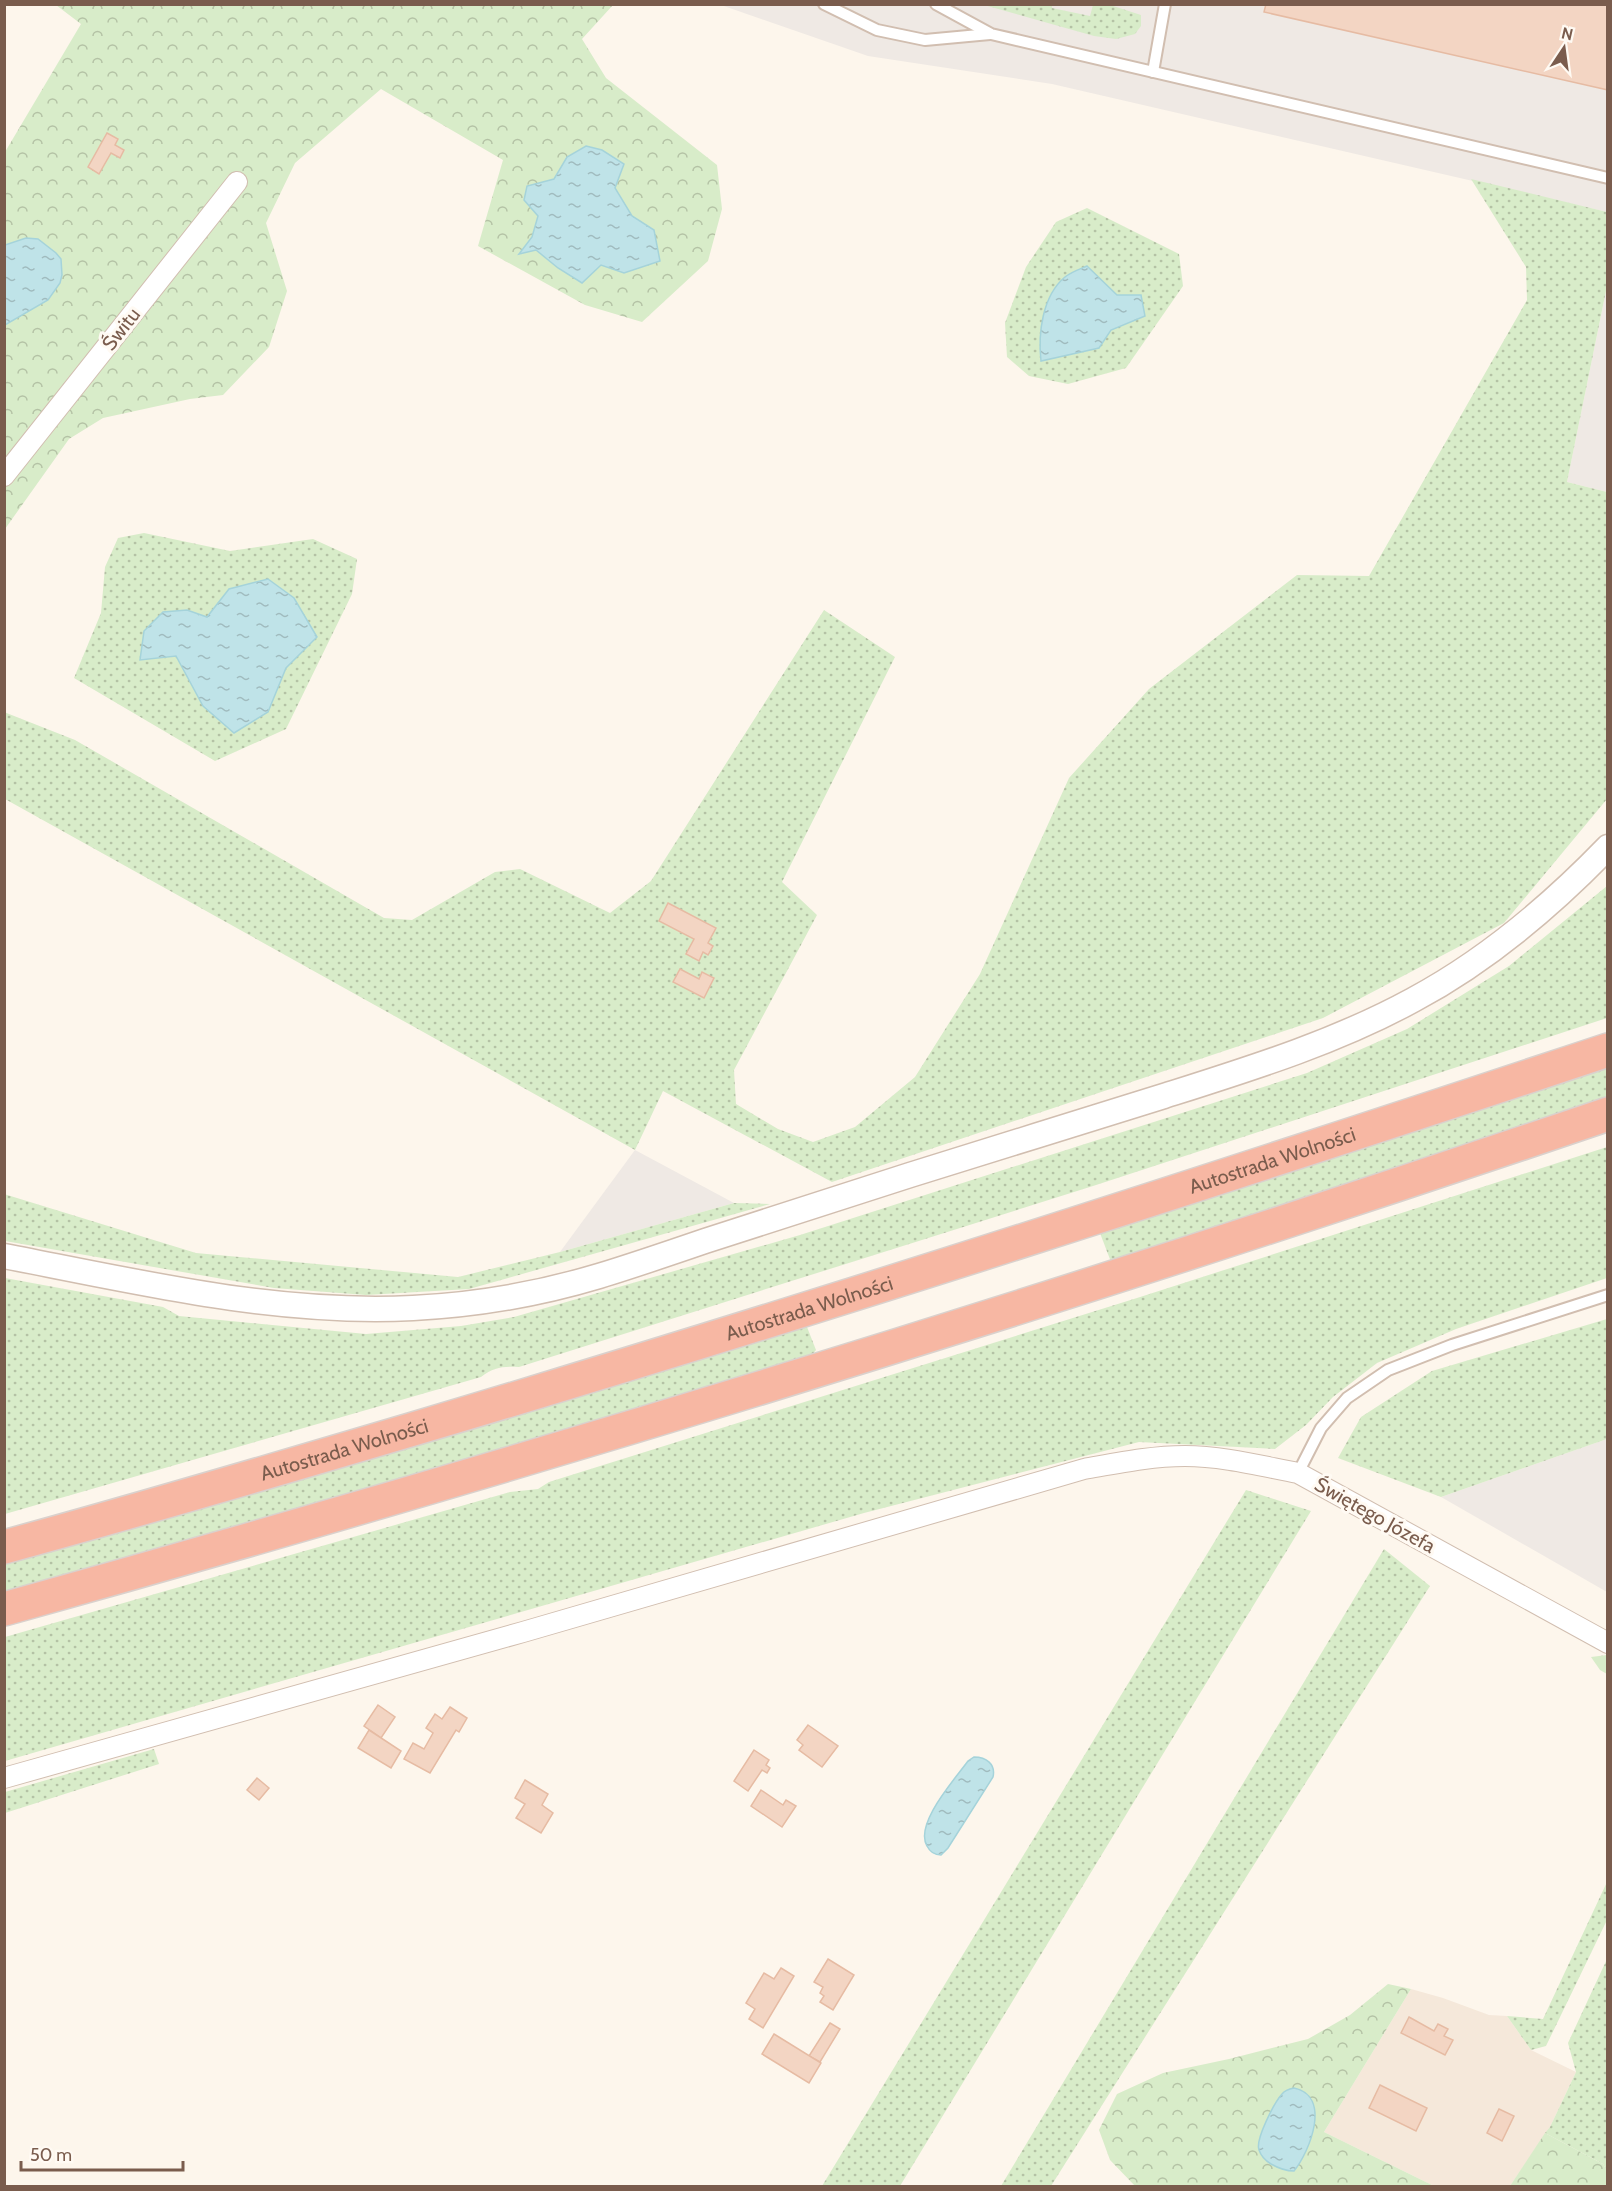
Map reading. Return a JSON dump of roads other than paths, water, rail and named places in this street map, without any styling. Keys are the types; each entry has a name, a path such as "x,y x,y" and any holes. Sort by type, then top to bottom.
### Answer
{"highway":[{"name":"Autostrada Wolności","path":"4,1547 500,1403 825,1304 1134,1207 1608,1050"},
{"path":"4,1609 244,1542 770,1384 1039,1300 1467,1162 1608,1114"}],"street":[{"name":"Świtu","path":"4,476 237,182"},
{"path":"4,1256 214,1296 330,1309 406,1308 464,1304 587,1279 836,1198 1265,1064 1344,1035 1417,998 1479,959 1539,913 1608,846"},
{"name":"Świętego Józefa","path":"4,1778 523,1632 1084,1469 1121,1462 1186,1456 1244,1462 1298,1473 1608,1643"}],"lane":[{"path":"824,4 877,30 925,40 992,34"},
{"path":"936,4 992,34 1608,178"},
{"path":"1153,72 1165,4"},
{"path":"1298,1473 1321,1428 1340,1405 1388,1370 1452,1345 1608,1295"}],"water":[{"path":"586,146 602,150 624,164 615,188 632,216 654,230 660,261 624,273 601,265 582,283 558,268 536,250 519,254 532,237 538,216 524,200 527,186 554,179 567,157"},
{"path":"26,238 38,239 56,253 61,259 62,275 60,283 48,300 5,325 5,245"},
{"path":"1087,266 1117,295 1141,295 1145,316 1111,330 1099,348 1041,361 1041,328 1051,294 1065,277"},
{"path":"268,579 294,598 317,637 286,668 268,712 234,733 203,706 176,656 140,660 144,631 163,612 187,610 207,617 229,589"},
{"path":"974,1757 989,1762 993,1768 993,1777 948,1848 941,1855 934,1854 928,1848 924,1837 926,1826 938,1802 954,1779"},
{"path":"1294,2088 1306,2093 1315,2113 1311,2138 1294,2171 1269,2163 1261,2154 1259,2145 1262,2130 1274,2105 1284,2092"}]}
